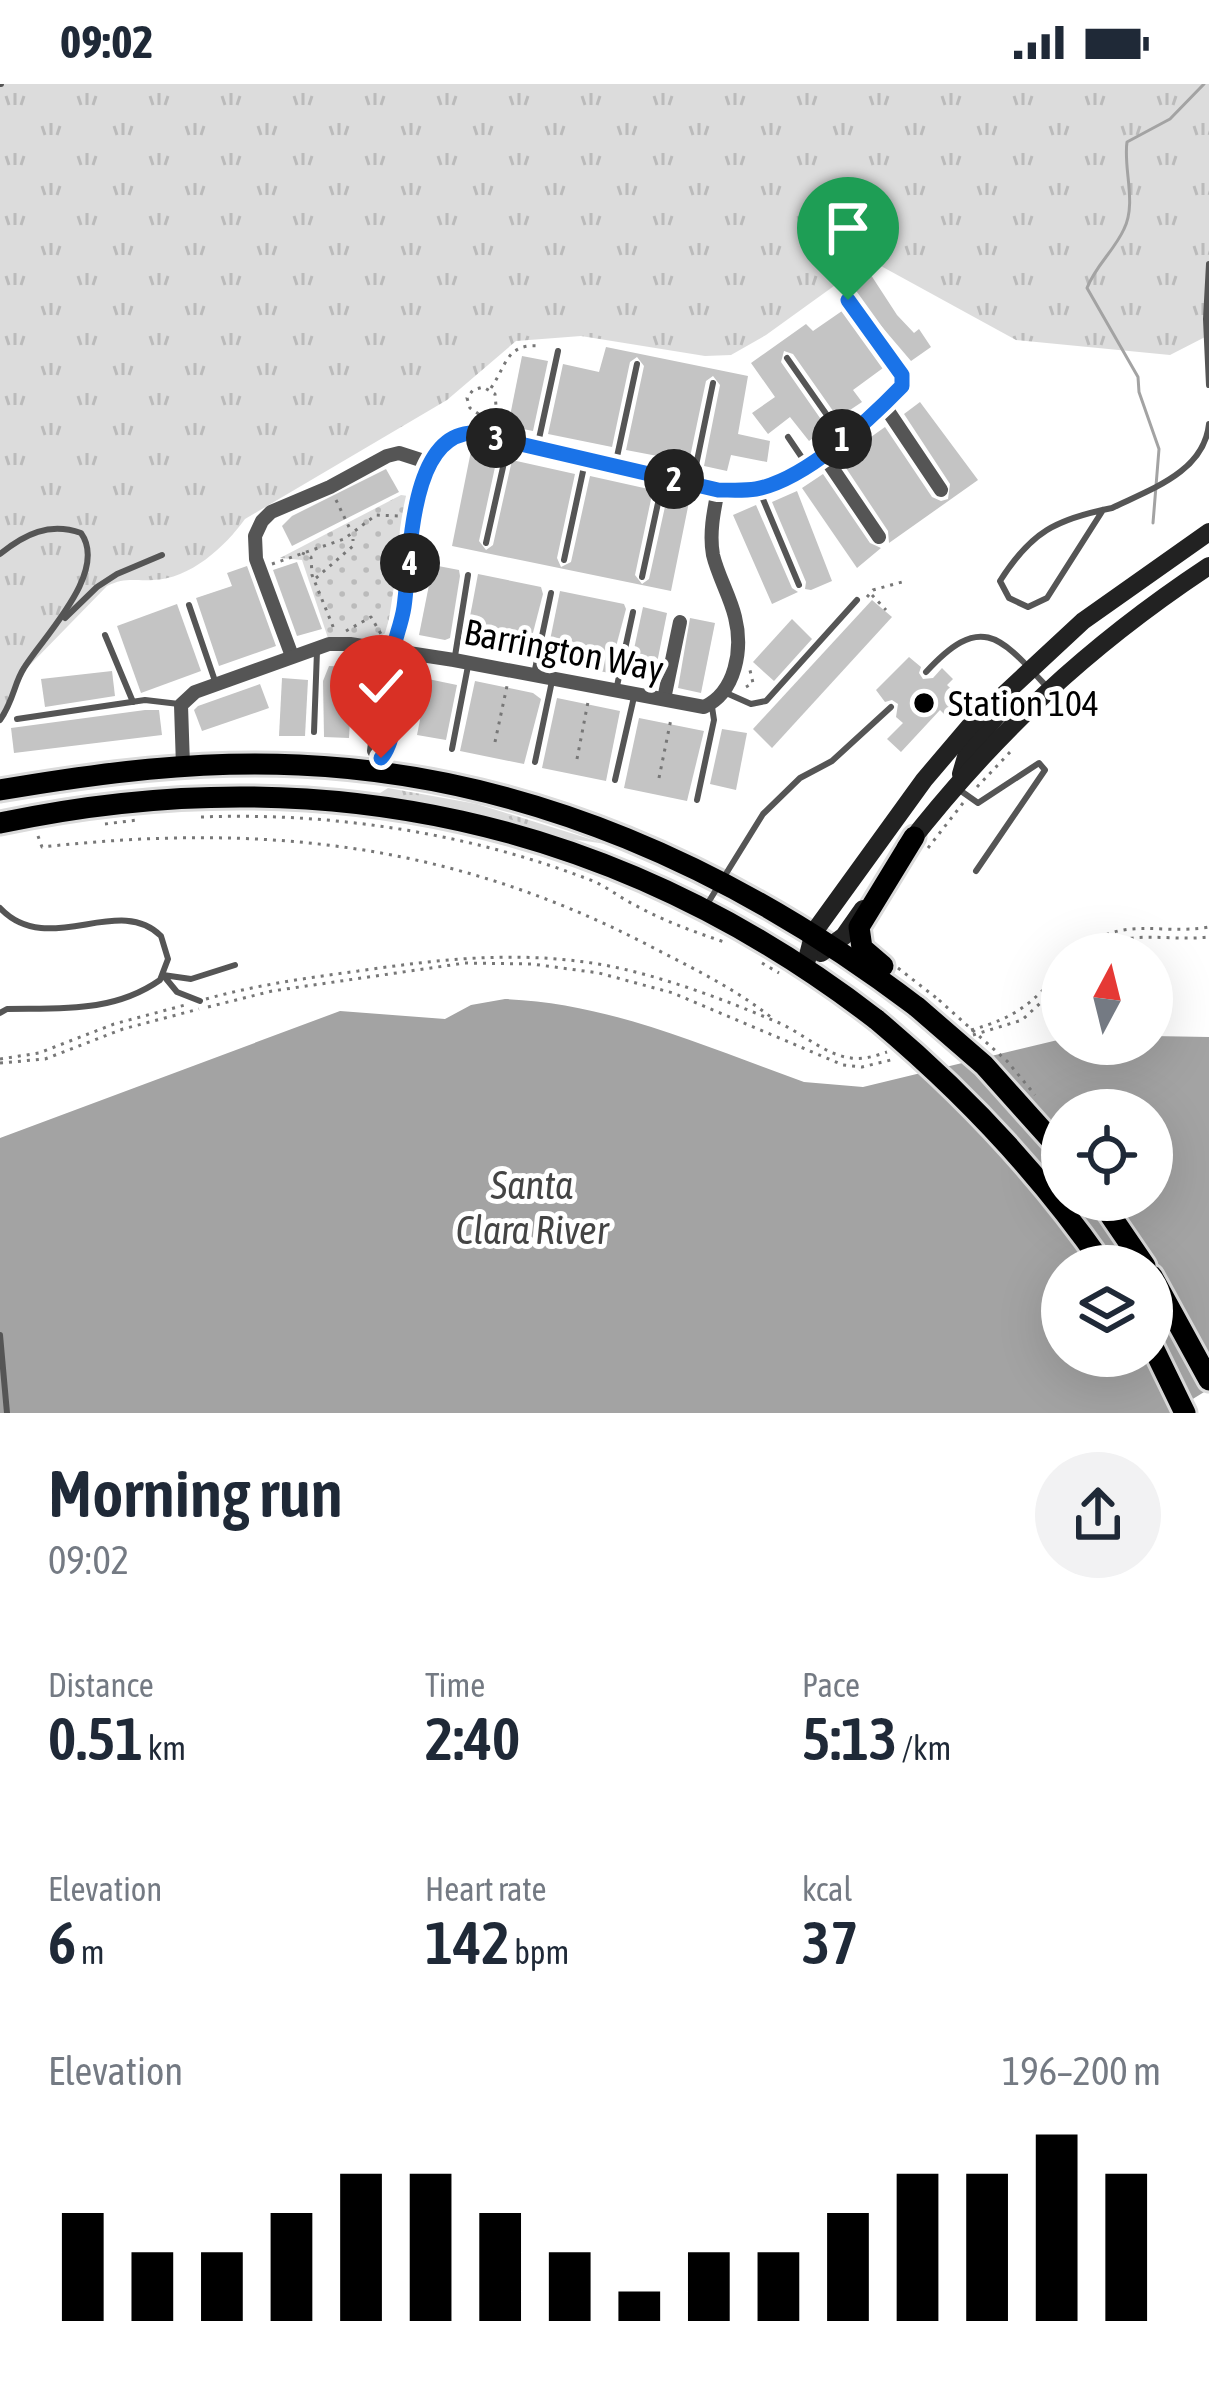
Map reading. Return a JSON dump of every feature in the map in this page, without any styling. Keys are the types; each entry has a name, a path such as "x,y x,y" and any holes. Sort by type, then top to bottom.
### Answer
{"main road":[{"path":"805,967 924,780 969,727 1082,621 1209,532"},
{"path":"823,938 844,936 914,837 1049,689 1101,643 1209,566"},
{"path":"960,787 968,750 1006,706 1002,694"},
{"path":"0,790 105,772 183,766 380,766 522,800 602,826 722,880 928,1003"},
{"path":"141,811 194,784 270,782 369,789 380,766"},
{"path":"0,823 70,808 141,811 235,794 341,799 448,817 539,842 631,875 805,967 877,1020 983,1115 1031,1168 1088,1245"},
{"path":"914,837 860,927 858,939 862,948 928,1003 1041,1128"},
{"path":"1173,1314 1209,1380"},
{"path":"1167,1377 1185,1413"}],"street":[{"path":"380,766 388,750 395,698 390,673 421,486 436,450 453,436 473,433 718,490 758,489 792,476 902,386 902,375 848,300"},
{"path":"884,405 941,490"},
{"path":"292,656 254,547 262,520 399,453 430,463"},
{"path":"822,454 879,537"},
{"path":"718,490 713,554 737,621 736,659 724,692"},
{"path":"664,699 680,622"},
{"name":"Barrington Way","path":"182,705 195,692 292,656 350,644 704,706 724,692"},
{"path":"182,705 183,766"}],"lane":[{"path":"1209,264 1209,385"},
{"path":"537,448 558,351"},
{"path":"787,358 842,438"},
{"path":"615,466 637,364"},
{"path":"693,484 712,383"},
{"path":"1102,510 1047,598 1028,607 1009,598 1000,581 1021,549 1068,517 1102,510 1173,477 1205,453 1209,424"},
{"path":"788,437 807,465"},
{"path":"486,543 509,441"},
{"path":"565,560 586,459"},
{"path":"642,577 664,477"},
{"path":"758,489 799,585"},
{"path":"0,554 34,532 54,528 81,533 88,542 88,555 63,620"},
{"path":"0,720 14,698 20,674 63,620 97,586 162,555"},
{"path":"452,749 468,575"},
{"path":"534,674 551,593"},
{"path":"724,692 752,704 766,701 856,600"},
{"path":"189,605 216,684"},
{"path":"616,690 633,612"},
{"path":"105,635 133,702"},
{"path":"926,672 957,641 983,637 1001,640 1049,689"},
{"path":"314,732 317,648"},
{"path":"535,762 553,677"},
{"path":"615,780 635,693"},
{"path":"17,719 133,702 182,705"},
{"path":"697,800 714,720 711,704"},
{"path":"704,910 764,814 800,778 832,761 890,707"},
{"path":"960,787 978,803 1040,763 1046,770 976,872"},
{"path":"0,908 25,926 42,929 139,921 161,936 167,959 163,975 149,988 82,1009 7,1009 0,1013"},
{"path":"163,975 191,980 235,965"},
{"path":"163,975 177,992 200,1000"},
{"path":"0,1335 7,1413"}],"path":[{"path":"490,389 514,349 540,346"},
{"path":"478,422 480,415 496,406 490,389 477,388 467,398 470,408 480,415"},
{"path":"314,580 353,546 330,487"},
{"path":"260,570 352,535 376,515 400,515"},
{"path":"319,549 312,561 314,580 335,633"},
{"path":"301,554 312,561"},
{"path":"886,610 869,595 902,582"},
{"path":"346,633 371,617 381,634"},
{"path":"746,687 753,683 749,666"},
{"path":"417,691 419,670"},
{"path":"495,742 507,686"},
{"path":"577,759 588,702"},
{"path":"659,778 671,719"},
{"path":"918,862 960,787 1018,743"},
{"path":"101,824 141,811"},
{"path":"194,817 339,822 484,848 596,882 670,923 728,944"},
{"path":"38,834 42,848 184,836 279,839 385,852 471,872 580,910 740,992 776,1022"},
{"path":"1112,933 1125,928 1209,927"},
{"path":"1173,937 1209,937"},
{"path":"10,1060 114,1024 279,982 425,960 514,955 643,974 776,1022 843,1057 888,1052"},
{"path":"758,961 778,973"},
{"path":"891,962 928,1003"},
{"path":"0,1061 45,1059 122,1029 241,998 475,963 572,968 639,982 850,1067 911,1054"},
{"path":"956,1034 1014,1016 1041,993"},
{"path":"970,1036 1022,1020 1041,1002"}],"green space":[{"path":"0,84 1209,84 1209,335 1170,355 1016,340 870,260 731,355 705,356 581,336 516,341 447,400 245,519 193,568 167,578 124,580 107,586 27,668 0,718"},
{"path":"401,495 408,496 387,632 376,639 328,638 302,560 280,558"},
{"path":"388,788 477,804 606,844 475,812 377,795"}],"water":[{"name":"Santa Clara River","path":"505,999 544,1002 657,1029 804,1082 863,1087 1041,1044 1041,1065 1173,1065 1173,1036 1209,1037 1209,1389 1170,1413 0,1413 0,1138 340,1011 445,1019 471,1005"}],"building":[{"path":"869,272 897,315 914,333 919,329 931,347 911,361 848,287"},
{"path":"842,311 883,368 853,390 862,402 838,418 793,354 784,351 781,362 827,428 809,441 790,417 768,434 752,413 775,397 751,363 806,324 813,331"},
{"path":"606,347 748,376 738,434 770,441 767,462 731,455 727,471 704,466 720,385 713,376 706,381 689,462 626,450 644,366 637,357 630,362 612,447 548,434 563,364 599,372"},
{"path":"522,356 548,361 533,431 508,426"},
{"path":"920,402 978,480 889,543 888,531 840,459 885,427 932,497 948,499 950,484 904,414"},
{"path":"471,451 497,458 479,541 486,550 493,545 512,460 575,474 557,558 561,567 571,562 590,476 653,490 635,575 642,584 649,579 668,493 690,497 671,591 452,546"},
{"path":"386,469 399,492 292,546 282,526 292,516"},
{"path":"823,474 870,543 881,548 857,568 802,488"},
{"path":"797,491 832,581 811,590 805,589 772,502"},
{"path":"756,505 792,588 798,592 772,604 733,515"},
{"path":"297,562 322,629 297,636 273,570"},
{"path":"433,565 459,570 460,576 450,638 445,640 419,635"},
{"path":"247,566 276,646 219,666 196,598 232,586 227,573"},
{"path":"478,574 541,587 527,656 465,643"},
{"path":"560,591 624,604 609,673 546,660"},
{"path":"872,600 892,617 772,748 753,729"},
{"path":"177,604 201,671 141,693 117,626"},
{"path":"643,607 667,613 653,683 628,677"},
{"path":"690,618 715,623 701,693 678,688"},
{"path":"792,619 812,639 774,681 753,662"},
{"name":"Station 104","path":"909,657 921,667 923,679 933,678 942,668 953,679 947,685 964,701 948,718 940,710 901,752 887,739 903,723 896,717 898,704 885,702 876,690"},
{"path":"329,666 353,667 349,738 324,737 323,681"},
{"path":"112,671 115,696 45,707 41,679"},
{"path":"282,678 308,680 305,736 279,736"},
{"path":"428,679 457,685 446,740 417,735"},
{"path":"475,681 533,693 541,699 524,764 460,751"},
{"path":"260,684 269,708 202,731 194,710 198,706"},
{"path":"557,698 620,711 606,781 542,768"},
{"path":"159,710 162,735 14,753 11,728"},
{"path":"639,718 704,731 687,801 624,788"},
{"path":"722,729 747,733 736,790 710,784"}],"waterway":[{"path":"1153,523 1159,449 1138,377 1087,288 1128,219 1127,142 1170,119 1204,84"}],"place":[{"name":"Station 104","path":"924,703"}],"route":[{"path":"381,758 388,750 396,689 390,673 402,622 413,524 421,486 436,450 453,436 473,433 718,490 758,489 792,476 871,418 902,386 902,375 848,300"}]}
